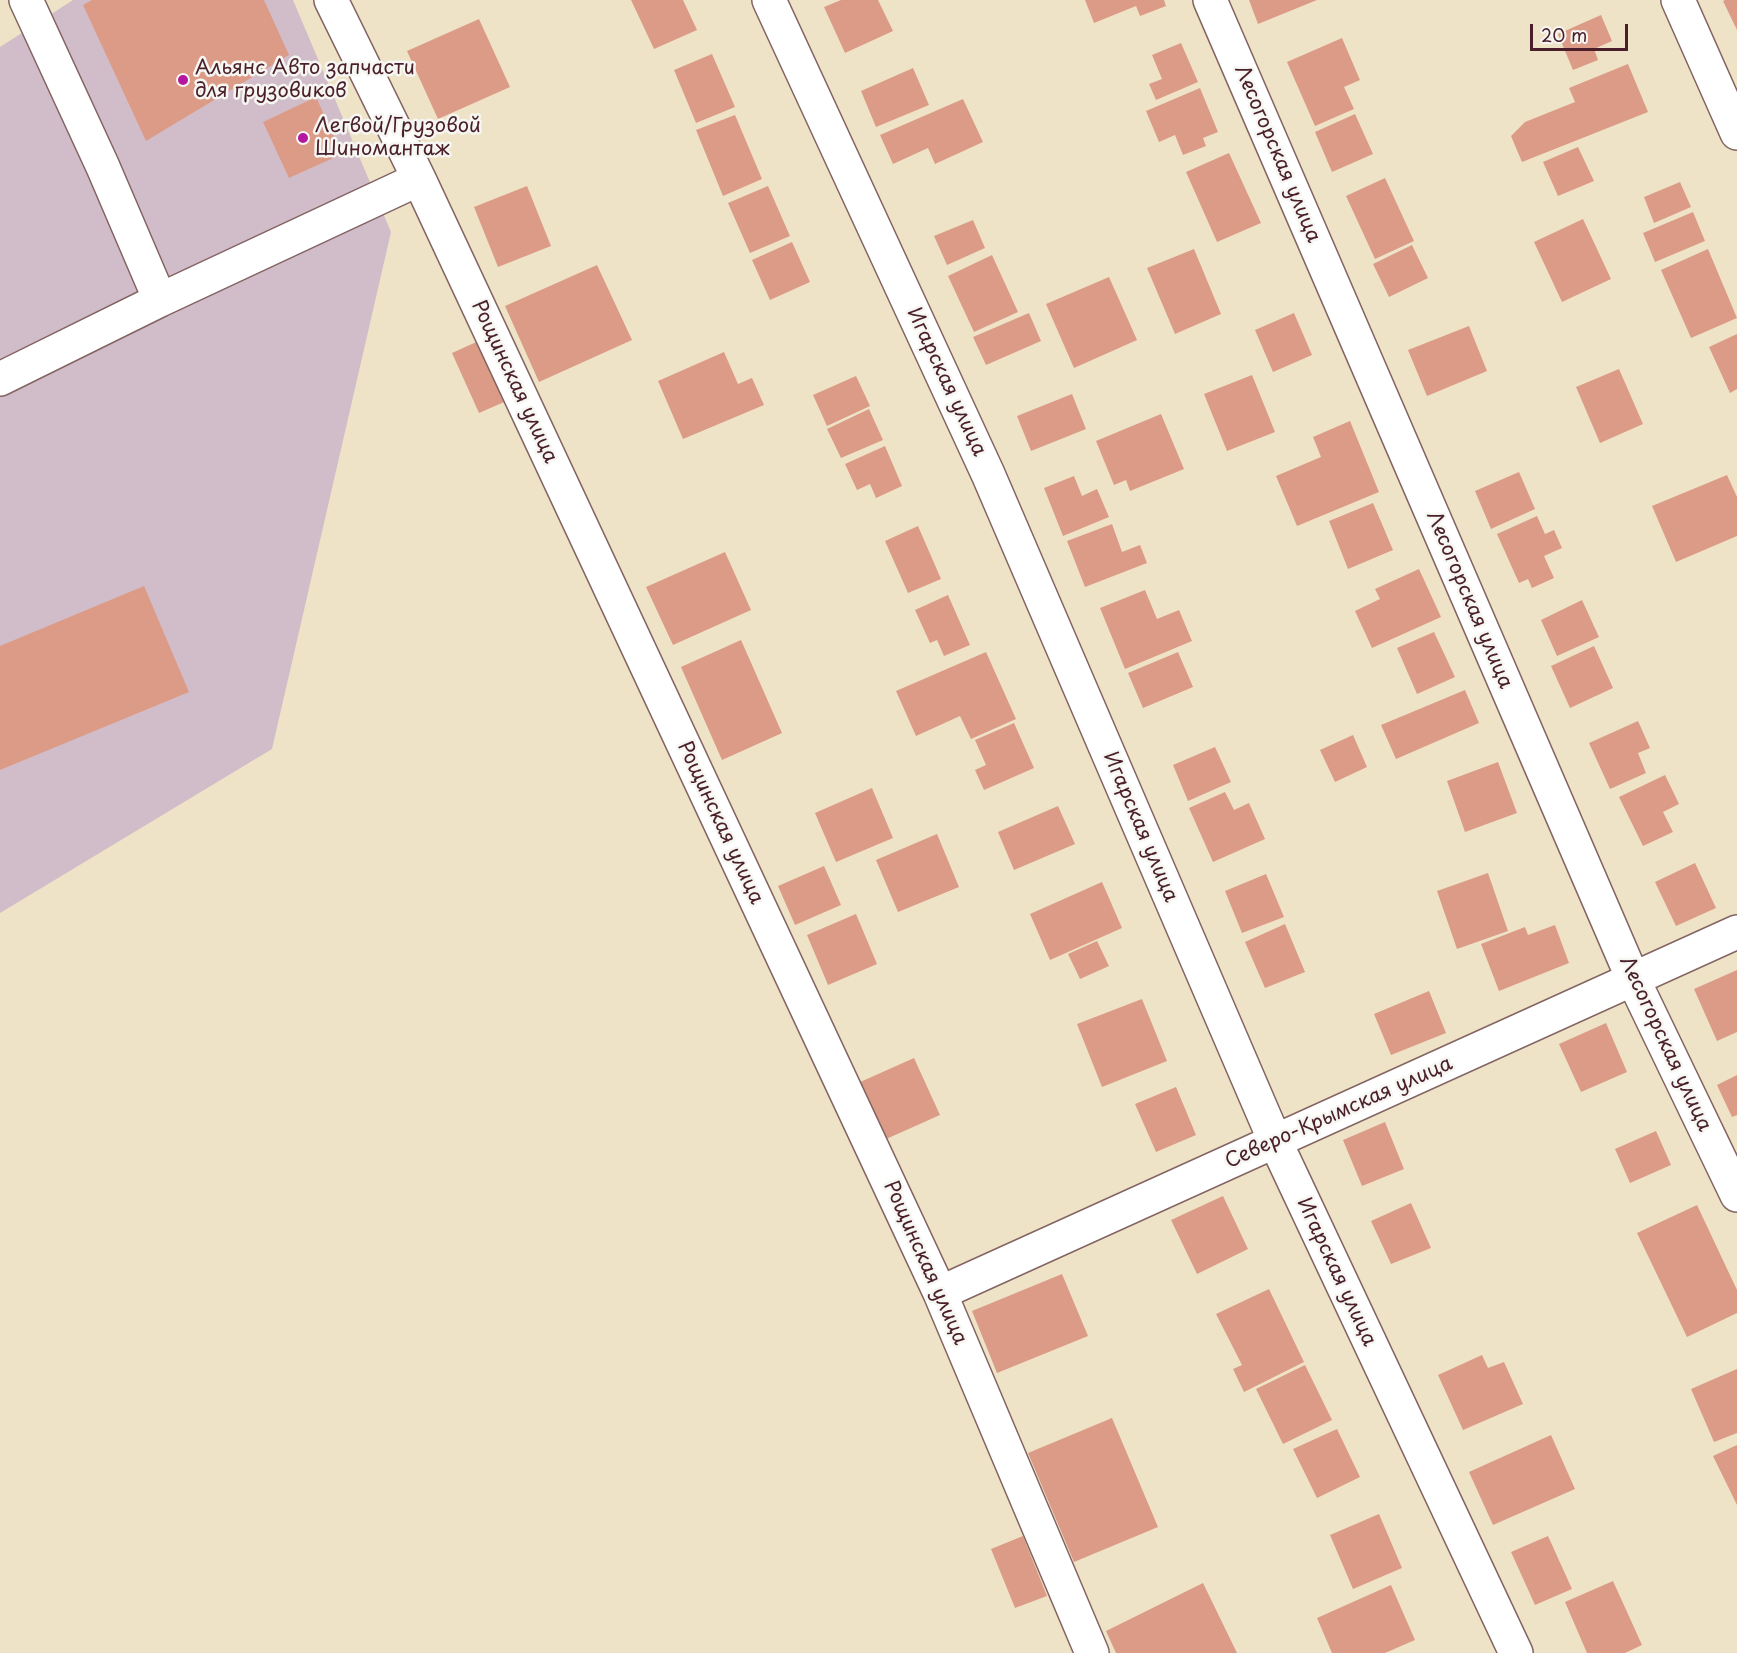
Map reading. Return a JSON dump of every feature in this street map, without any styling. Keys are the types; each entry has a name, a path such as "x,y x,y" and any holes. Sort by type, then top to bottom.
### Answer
{"street":[{"path":"26,0 103,167 160,300"},
{"name":"Рощинская улица","path":"331,0 418,179 940,1293 1092,1653"},
{"name":"Игарская улица","path":"768,0 988,474 1275,1141 1516,1653"},
{"name":"Лесогорская улица","path":"1210,0 1633,979 1737,1195"},
{"path":"1677,0 1737,133"},
{"path":"0,379 160,300 418,179"},
{"name":"Северо-Крымская улица","path":"940,1293 1737,932"}],"shaded area":[{"path":"73,0 293,0 391,232 272,749 0,913 0,47"}],"building":[{"name":"Альянс Авто запчасти для грузовиков","path":"92,0 264,0 289,55 146,141 83,5"},
{"path":"631,0 683,0 697,30 654,49"},
{"path":"841,0 878,0 893,31 845,53 824,7"},
{"path":"1085,0 1164,0 1166,6 1140,16 1136,6 1094,23"},
{"path":"1249,0 1317,0 1258,24"},
{"path":"1737,0 1737,30 1723,1"},
{"path":"1601,15 1612,41 1594,49 1598,60 1573,70 1558,34"},
{"path":"479,19 510,87 438,119 407,51"},
{"path":"1342,38 1360,80 1344,87 1354,109 1315,126 1287,62"},
{"path":"1181,43 1198,82 1156,100 1149,84 1162,79 1152,55"},
{"path":"712,54 735,107 696,123 674,70"},
{"path":"1628,64 1648,112 1522,162 1511,136 1525,122 1575,102 1569,88"},
{"path":"913,68 929,105 876,127 861,91"},
{"path":"1200,88 1218,132 1203,138 1206,146 1183,155 1175,135 1159,142 1146,111"},
{"name":"Легвой/Грузовой Шиномантаж","path":"316,97 342,154 289,178 263,122"},
{"path":"963,99 983,142 935,164 928,148 893,164 880,135"},
{"path":"1355,114 1373,154 1332,172 1315,132"},
{"path":"735,115 762,179 723,196 696,130"},
{"path":"1578,147 1594,181 1558,196 1543,162"},
{"path":"1229,153 1261,223 1217,242 1186,172"},
{"path":"1385,178 1414,241 1375,259 1346,196"},
{"path":"1680,182 1691,207 1654,223 1644,197"},
{"path":"527,186 551,246 498,267 474,207"},
{"path":"768,186 790,236 750,253 728,203"},
{"path":"1693,212 1705,241 1655,262 1643,233"},
{"path":"1583,219 1611,279 1562,302 1534,242"},
{"path":"973,220 985,248 947,265 934,236"},
{"path":"792,242 810,282 770,300 752,260"},
{"path":"1412,245 1428,278 1389,297 1373,264"},
{"path":"1194,249 1221,314 1175,334 1147,268"},
{"path":"1708,249 1737,318 1691,338 1661,270"},
{"path":"992,255 1018,312 974,332 948,276"},
{"path":"597,265 632,340 539,382 505,306"},
{"path":"1109,277 1137,340 1074,368 1046,304"},
{"path":"1029,313 1041,341 986,365 973,337"},
{"path":"1294,313 1312,355 1273,372 1255,330"},
{"path":"1469,326 1487,371 1427,396 1408,350"},
{"path":"1737,334 1737,389 1730,393 1709,347"},
{"path":"483,339 511,399 479,413 452,353"},
{"path":"724,352 738,384 752,378 764,405 683,439 658,381"},
{"path":"1619,369 1643,424 1600,443 1576,387"},
{"path":"1252,375 1275,432 1227,451 1204,394"},
{"path":"856,376 870,406 827,426 813,395"},
{"path":"1072,394 1086,429 1031,451 1017,416"},
{"path":"869,409 883,440 841,458 827,429"},
{"path":"1161,414 1184,469 1130,491 1126,480 1114,485 1096,441"},
{"path":"1350,421 1379,492 1297,526 1276,476 1321,457 1313,437"},
{"path":"885,446 902,486 876,498 870,484 857,490 845,464"},
{"path":"1519,472 1535,509 1491,529 1475,491"},
{"path":"1727,475 1737,497 1737,536 1676,562 1652,506"},
{"path":"1074,476 1082,496 1097,489 1109,517 1063,536 1044,488"},
{"path":"1373,503 1393,550 1348,569 1329,521"},
{"path":"1537,516 1545,534 1554,530 1562,548 1544,556 1554,578 1532,588 1528,579 1519,583 1497,534"},
{"path":"1112,524 1122,552 1140,545 1147,563 1085,587 1067,541"},
{"path":"918,526 941,579 908,593 885,541"},
{"path":"725,552 751,610 673,645 646,587"},
{"path":"1419,569 1441,617 1372,648 1355,611 1380,599 1375,589"},
{"path":"144,586 189,692 0,770 0,646"},
{"path":"1145,590 1157,619 1179,610 1192,641 1125,669 1100,608"},
{"path":"948,595 970,645 944,656 937,640 930,643 915,610"},
{"path":"1582,600 1599,637 1557,656 1541,620"},
{"path":"1434,632 1455,677 1417,694 1397,648"},
{"path":"741,640 782,733 722,760 681,667"},
{"path":"1594,646 1613,688 1570,708 1551,666"},
{"path":"986,652 1016,719 971,739 960,716 916,736 896,691"},
{"path":"1178,652 1193,687 1143,708 1128,673"},
{"path":"1465,690 1479,723 1396,759 1381,725"},
{"path":"1638,721 1650,748 1638,753 1646,773 1610,789 1589,743"},
{"path":"1014,723 1034,768 984,790 975,770 986,765 975,740"},
{"path":"1353,735 1367,767 1335,782 1320,750"},
{"path":"1215,747 1231,782 1188,801 1173,765"},
{"path":"1498,762 1517,813 1465,832 1447,781"},
{"path":"1665,775 1679,804 1663,812 1673,832 1643,846 1619,797"},
{"path":"872,788 893,838 836,862 815,813"},
{"path":"1225,792 1234,810 1249,803 1265,839 1213,862 1189,808"},
{"path":"1058,806 1075,844 1014,870 998,832"},
{"path":"937,834 959,887 898,912 876,860"},
{"path":"1695,863 1716,908 1676,926 1655,882"},
{"path":"824,866 841,905 795,925 778,886"},
{"path":"1488,873 1508,931 1457,949 1437,891"},
{"path":"1266,874 1284,917 1242,933 1225,891"},
{"path":"1102,882 1122,928 1050,960 1030,914"},
{"path":"856,914 877,964 828,985 807,935"},
{"path":"1285,924 1305,972 1265,988 1245,942"},
{"path":"1555,925 1569,963 1499,991 1481,944 1525,927 1528,935"},
{"path":"1097,941 1109,966 1080,979 1068,954"},
{"path":"1737,970 1737,1032 1717,1041 1694,989"},
{"path":"1429,991 1446,1033 1391,1055 1374,1014"},
{"path":"1142,999 1167,1061 1102,1087 1077,1024"},
{"path":"1606,1023 1627,1072 1581,1092 1559,1044"},
{"path":"914,1058 940,1115 884,1140 858,1083"},
{"path":"1737,1075 1737,1115 1732,1117 1717,1085"},
{"path":"1176,1087 1196,1135 1156,1152 1135,1104"},
{"path":"1385,1122 1404,1169 1362,1186 1343,1140"},
{"path":"1656,1131 1671,1165 1630,1183 1615,1149"},
{"path":"1223,1196 1248,1249 1197,1274 1171,1220"},
{"path":"1411,1203 1431,1248 1391,1264 1371,1221"},
{"path":"1697,1205 1737,1290 1737,1313 1687,1337 1637,1233"},
{"path":"1062,1274 1088,1336 997,1373 972,1311"},
{"path":"1269,1289 1304,1362 1244,1392 1233,1369 1242,1365 1216,1314"},
{"path":"1482,1355 1488,1368 1504,1362 1523,1404 1463,1430 1438,1375"},
{"path":"1305,1365 1332,1420 1283,1444 1256,1389"},
{"path":"1737,1369 1737,1433 1714,1442 1691,1389"},
{"path":"1112,1418 1158,1527 1074,1562 1028,1453"},
{"path":"1337,1429 1360,1477 1317,1498 1293,1449"},
{"path":"1551,1435 1575,1489 1493,1525 1469,1472"},
{"path":"1737,1445 1737,1505 1713,1456"},
{"path":"1379,1514 1402,1568 1353,1589 1330,1535"},
{"path":"1023,1536 1047,1596 1015,1608 991,1549"},
{"path":"1548,1536 1572,1589 1535,1605 1511,1552"},
{"path":"1613,1581 1642,1645 1625,1653 1587,1653 1565,1602"},
{"path":"1203,1583 1237,1653 1116,1653 1106,1631"},
{"path":"1391,1585 1415,1640 1385,1653 1332,1653 1317,1618"}],"place":[{"name":"Альянс Авто запчасти для грузовиков","path":"183,80"},
{"name":"Легвой/Грузовой Шиномантаж","path":"303,138"}]}
